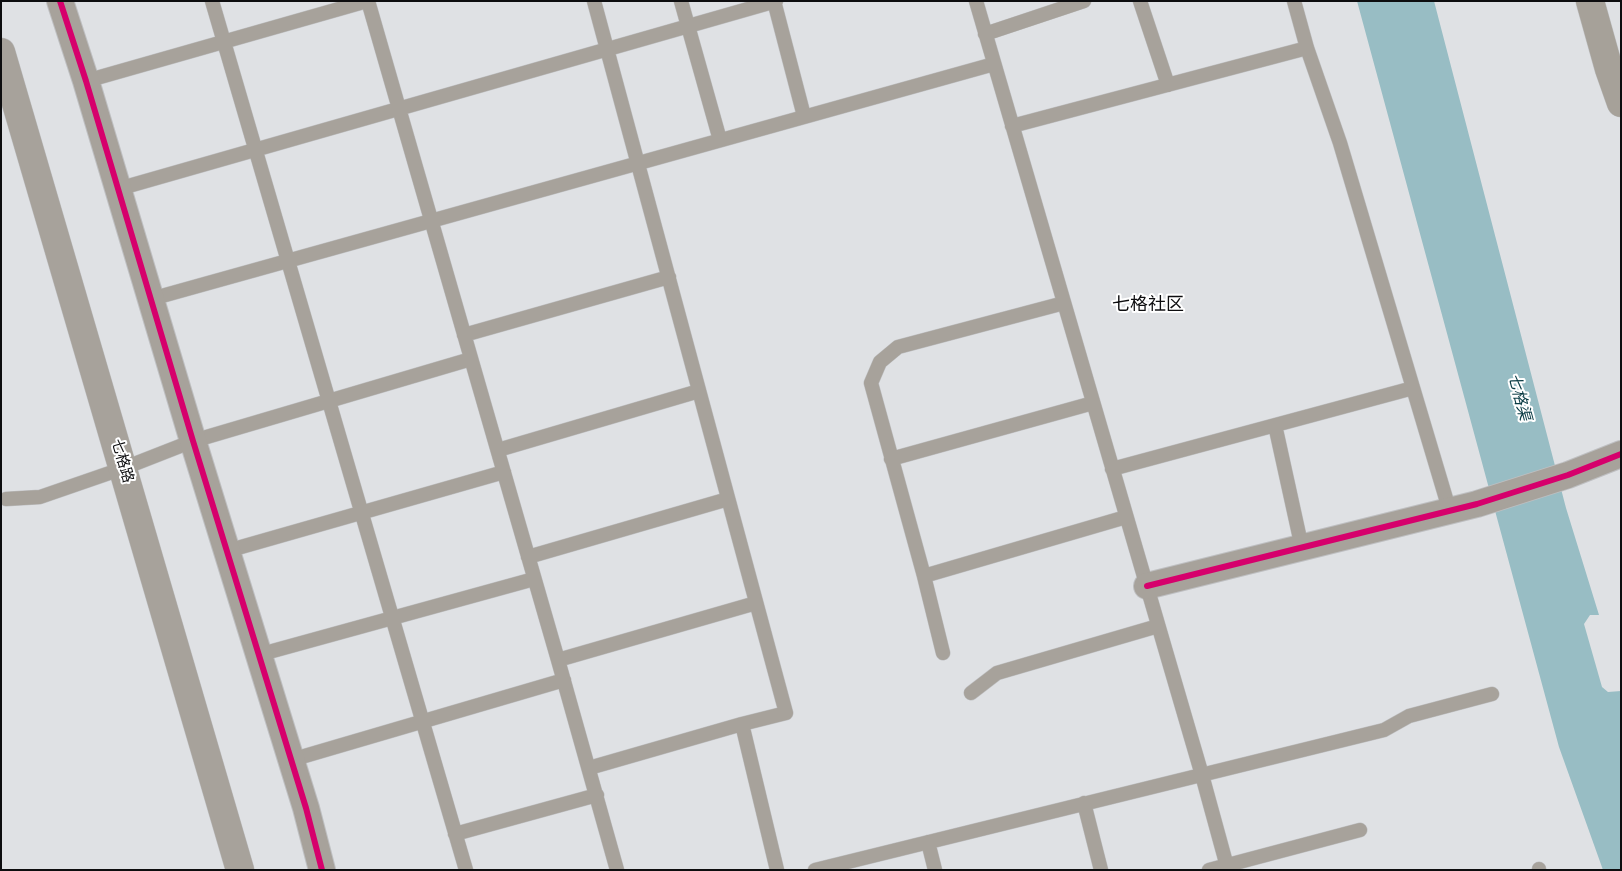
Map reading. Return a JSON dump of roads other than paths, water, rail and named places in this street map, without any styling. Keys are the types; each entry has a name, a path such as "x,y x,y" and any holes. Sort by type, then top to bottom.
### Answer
{"main road":[{"path":"1590,1 1609,69 1621,103"}],"street":[{"path":"60,1 291,760 322,870"},
{"name":"七格路","path":"1,52 240,870"},
{"path":"1147,586 1450,512 1568,475 1621,454"}],"lane":[{"path":"212,1 466,870"},
{"path":"86,82 368,1 617,870"},
{"path":"589,768 786,713 594,1"},
{"path":"681,1 720,140"},
{"path":"118,189 775,1 804,116"},
{"path":"976,1 1202,775 1227,867"},
{"path":"986,34 1084,1"},
{"path":"1140,1 1168,84"},
{"path":"1294,1 1307,48 1340,143 1450,512"},
{"path":"1012,126 1307,48"},
{"path":"151,299 994,64"},
{"path":"464,335 668,277"},
{"path":"943,653 871,383 880,362 898,347 1064,303"},
{"path":"6,499 40,498 193,441 472,359"},
{"path":"1112,469 1413,388"},
{"path":"498,450 699,391"},
{"path":"891,459 1093,402"},
{"path":"1275,425 1302,548"},
{"path":"227,551 504,472"},
{"path":"528,557 728,499"},
{"path":"924,576 1126,517"},
{"path":"258,655 534,579"},
{"path":"558,660 756,603"},
{"path":"971,693 997,673 1158,626"},
{"path":"291,760 564,680"},
{"path":"815,870 1384,730 1409,716 1492,694"},
{"path":"742,724 777,870"},
{"path":"456,834 597,795"},
{"path":"1084,804 1101,870"},
{"path":"1209,870 1227,867 1360,830"},
{"path":"928,842 935,870"}],"water":[{"name":"七格渠","path":"1357,1 1434,1 1566,508 1599,615 1590,615 1584,624 1602,687 1608,692 1621,691 1621,870 1603,870 1559,747"}],"district":[{"name":"七格社区","path":"1148,305"}]}
